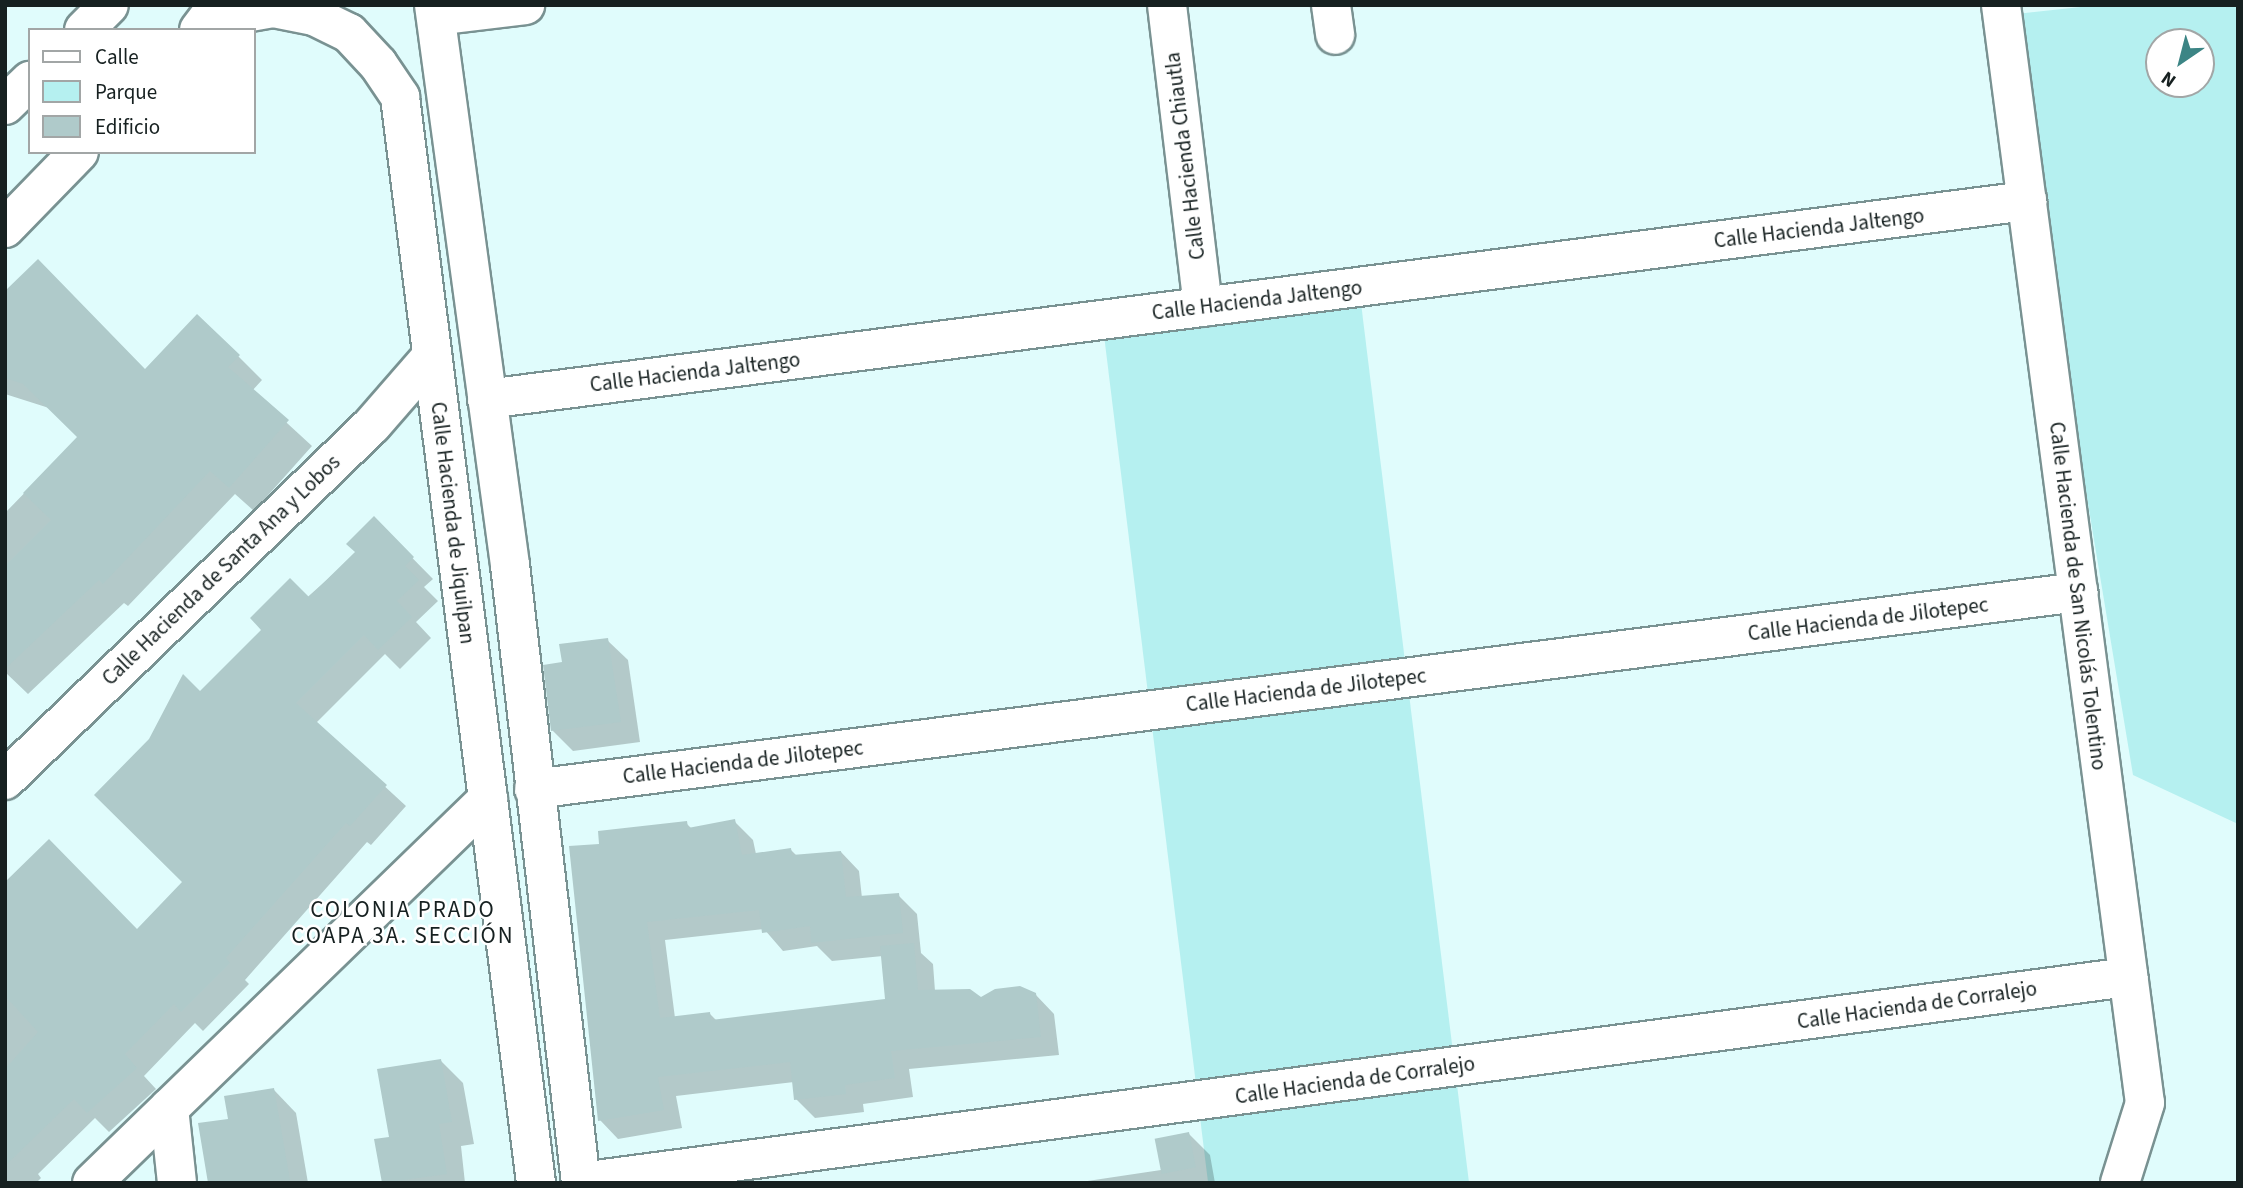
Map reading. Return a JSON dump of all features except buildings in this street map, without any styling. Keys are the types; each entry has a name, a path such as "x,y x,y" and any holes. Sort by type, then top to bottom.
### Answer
{"street":[{"path":"86,28 109,5"},
{"path":"202,28 218,5"},
{"path":"525,5 435,10 510,565 581,1183"},
{"name":"Calle Hacienda Chiautla","path":"1167,5 1203,307"},
{"name":"Calle Hacienda de San Nicolás Tolentino","path":"2001,5 2145,1103 2120,1183"},
{"name":"Calle Hacienda de Jiquilpan","path":"206,28 239,14 274,9 300,13 349,33 378,64 400,97 536,1183"},
{"path":"5,105 28,83"},
{"path":"5,228 77,154"},
{"name":"Calle Hacienda Jaltengo","path":"487,399 2027,201"},
{"name":"Calle Hacienda de Santa Ana y Lobos","path":"12,759 372,425 432,356"},
{"path":"458,566 510,565"},
{"name":"Calle Hacienda de Jilotepec","path":"534,789 2078,592"},
{"path":"92,1183 488,799"},
{"name":"Calle Hacienda de Corralejo","path":"581,1183 2129,977"},
{"path":"169,1108 177,1183"}],"green space":[{"path":"2099,5 2238,5 2238,824 2133,775 2007,15"},
{"path":"1361,303 1469,1182 1208,1183 1104,335"}],"district":[{"name":"COLONIA PRADO COAPA 3A. SECCIÓN","path":"403,923"}]}
